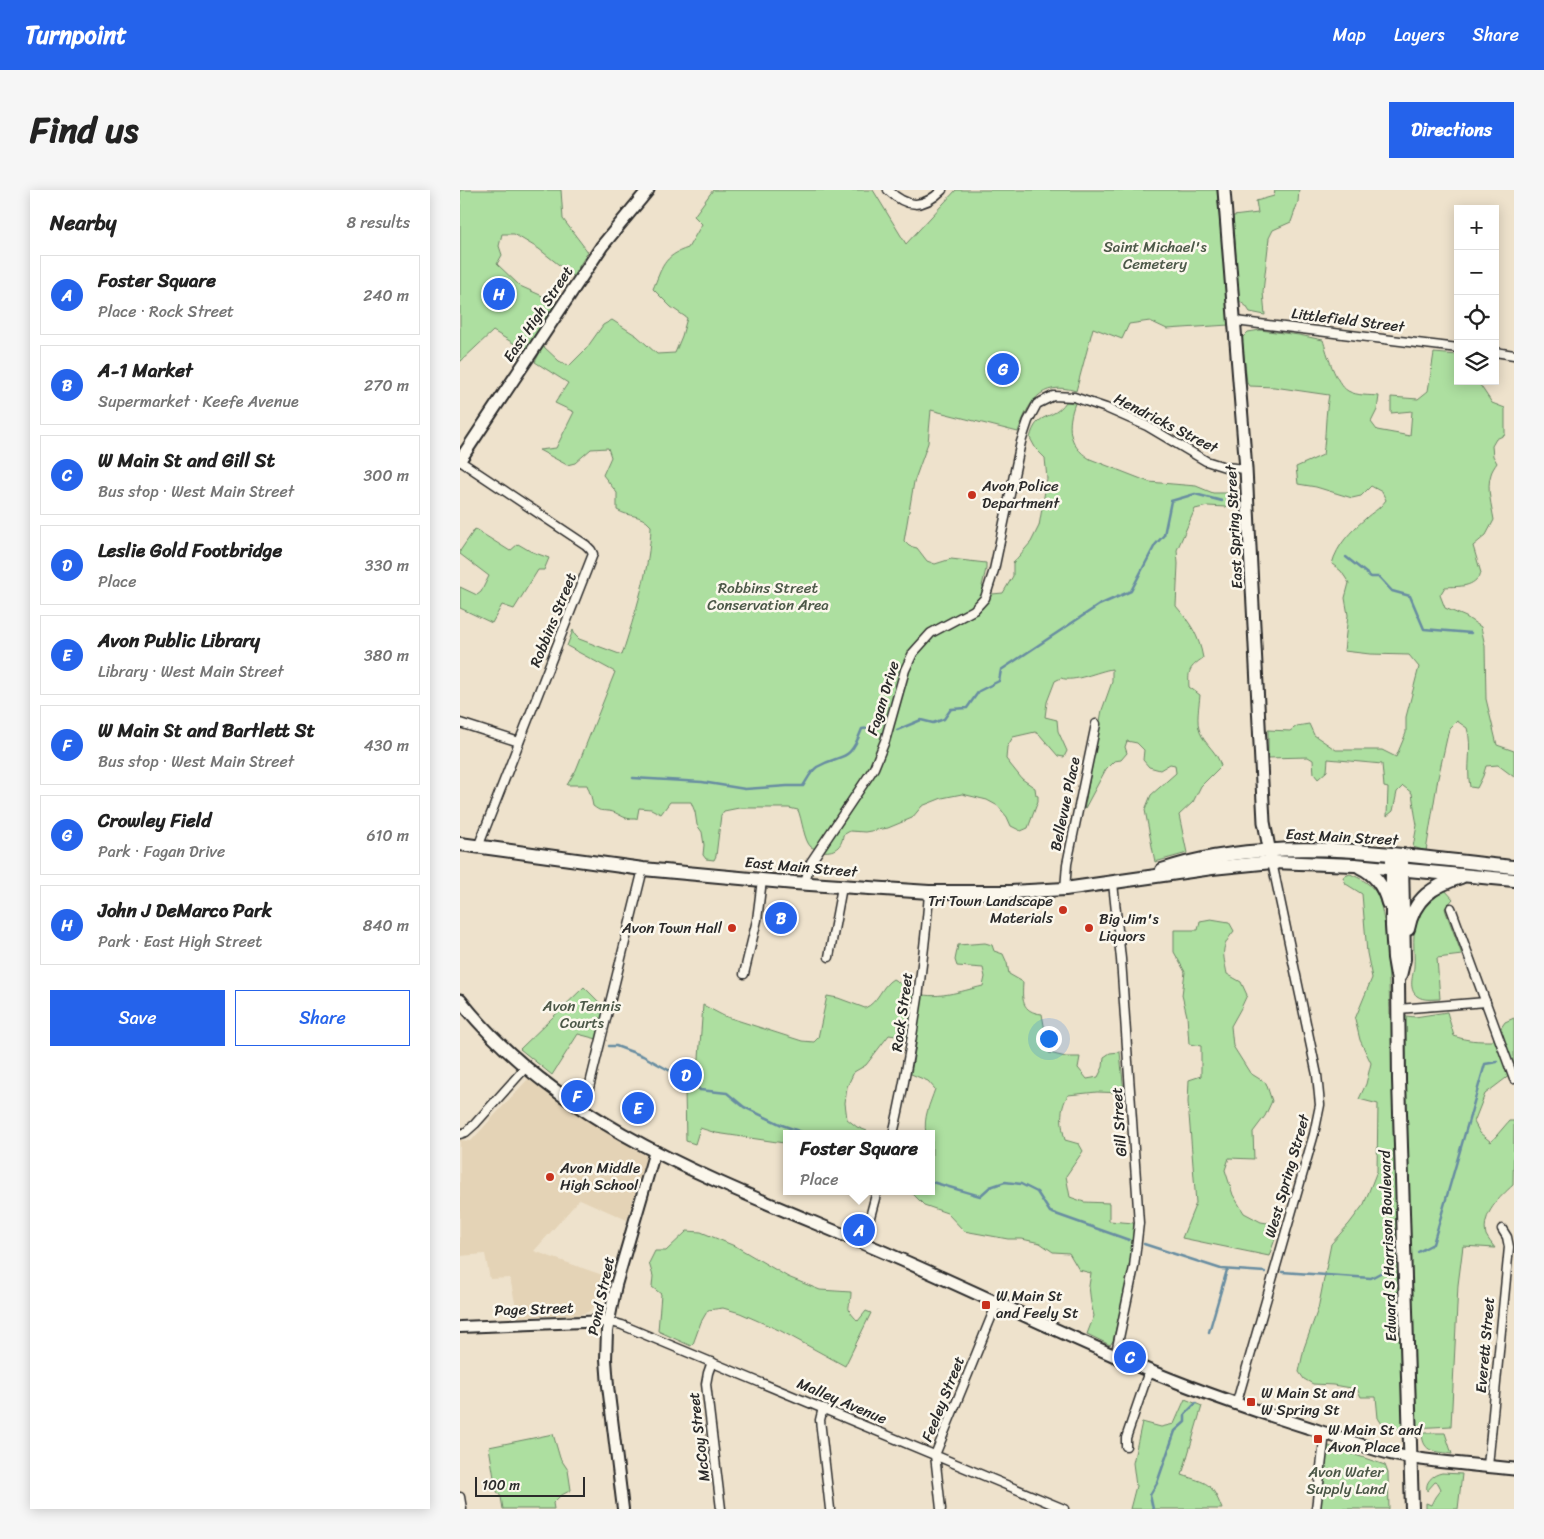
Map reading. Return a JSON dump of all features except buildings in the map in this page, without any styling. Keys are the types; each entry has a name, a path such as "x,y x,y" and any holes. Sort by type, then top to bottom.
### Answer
{"main road":[{"name":"East High Street","path":"460,460 597,253 648,190"},
{"name":"East Spring Street","path":"1224,190 1246,469 1264,822 1270,856"},
{"name":"East Main Street","path":"460,844 643,869 842,887 929,892 1000,892 1065,889 1113,883 1317,849 1397,862 1465,876 1514,880"},
{"name":"East Main Street","path":"1270,856 1355,865 1397,862 1514,867"},
{"name":"Edward S Harrison Boulevard","path":"1397,862 1392,926 1398,981 1399,1080 1412,1509"},
{"name":"Edward S Harrison Boulevard","path":"1397,862 1404,959 1398,981"},
{"path":"1355,865 1370,873 1379,882 1387,899 1392,926"},
{"path":"1404,959 1409,924 1417,905 1425,895 1436,887 1465,876"},
{"path":"460,1000 490,1035 526,1067 581,1108 655,1151 1115,1357 1236,1405 1356,1444 1411,1458 1514,1469"}],"street":[{"path":"888,190 898,198 912,204 926,203 942,190"},
{"name":"Littlefield Street","path":"1234,320 1454,348"},
{"path":"1499,353 1514,355"},
{"name":"Fagan Drive","path":"805,884 811,862 874,768 885,740 904,670 913,652 931,633 974,610 985,598 994,570 1021,442 1033,410 1042,400 1053,396 1074,397"},
{"name":"Hendricks Street","path":"1074,397 1148,426 1206,461 1231,468 1246,469"},
{"name":"Robbins Street","path":"460,460 586,545 592,552 591,562 478,847"},
{"path":"460,723 519,742"},
{"name":"Bellevue Place","path":"1065,889 1067,864 1096,724"},
{"name":"West Spring Street","path":"1236,1405 1320,1109 1317,1075 1270,856"},
{"path":"581,1108 590,1085 643,869"},
{"path":"744,974 757,920 762,880"},
{"name":"Gill Street","path":"1113,883 1121,959 1139,1223 1134,1267 1115,1357"},
{"path":"829,957 842,887"},
{"name":"Rock Street","path":"894,1130 909,1058 927,930 929,892"},
{"path":"1451,908 1514,1078"},
{"path":"1398,1009 1486,1002"},
{"path":"460,1134 469,1130 475,1124 526,1067"},
{"name":"Pond Street","path":"623,1509 607,1371 608,1322 616,1285 655,1151"},
{"path":"862,1243 876,1195"},
{"name":"Everett Street","path":"1488,1466 1508,1247 1507,1237 1502,1229"},
{"name":"Feeley Street","path":"940,1509 935,1455 998,1303"},
{"name":"Page Street","path":"460,1327 608,1322"},
{"name":"Malley Avenue","path":"608,1322 619,1324 712,1362 1064,1509"},
{"name":"McCoy Street","path":"712,1362 706,1384 721,1509"},
{"path":"1126,1446 1126,1438 1149,1371"},
{"path":"824,1408 820,1420 830,1509"},
{"path":"1316,1509 1325,1433"},
{"path":"460,1497 462,1509"}],"shaded area":[{"name":"Avon Middle High School","path":"528,1079 565,1107 646,1156 627,1220 580,1199 534,1251 611,1278 603,1299 588,1312 578,1315 518,1317 510,1278 490,1279 485,1254 460,1256 460,1140 471,1141"}],"green space":[{"path":"460,190 561,190 563,219 588,252 573,276 539,249 514,234 502,234 499,246 502,255 497,264 520,286 556,302 525,350 493,331 460,362"},
{"path":"713,190 873,190 906,244 956,190 1217,190 1229,325 1167,329 1150,321 1129,324 1122,339 1093,328 1076,391 1064,388 1044,391 1031,403 1018,432 931,410 928,443 914,482 904,541 909,546 917,548 927,561 935,564 951,559 986,563 982,586 992,594 1003,593 1013,576 1013,563 1031,542 1039,526 1047,479 1045,458 1036,449 1030,438 1037,423 1061,408 1066,402 1075,403 1070,427 1073,441 1082,453 1090,459 1149,482 1196,486 1213,493 1235,495 1237,499 1226,507 1208,506 1195,509 1177,550 1176,606 1193,630 1203,658 1190,670 1189,687 1200,695 1199,728 1202,737 1217,756 1221,766 1201,786 1193,802 1179,815 1187,853 1155,862 1145,810 1151,795 1176,773 1175,765 1170,764 1160,770 1149,767 1143,760 1144,750 1137,743 1127,741 1125,747 1127,753 1121,760 1114,761 1106,769 1084,810 1102,710 1112,682 1112,669 1079,678 1061,678 1055,681 1047,702 1045,717 1057,720 1058,731 1067,751 1064,757 1058,756 1039,734 1035,732 1013,737 1007,747 1006,759 1022,779 1035,788 1036,795 1038,796 1028,828 1021,831 1011,826 1007,817 998,806 987,800 962,794 942,798 922,806 912,818 888,828 865,832 850,831 843,835 841,844 838,847 831,851 823,851 811,847 809,844 798,810 789,808 739,808 724,811 721,815 714,860 706,859 703,855 702,832 697,825 691,802 670,802 661,814 651,809 639,808 637,819 632,819 599,810 593,806 587,785 567,785 576,770 615,672 567,646 573,630 579,639 622,655 645,575 651,526 639,517 617,510 617,493 603,475 611,457 608,448 591,449 575,463 567,465 539,450 556,448 574,412 555,403 568,383 535,362 543,346 559,361 569,366 586,349 603,325 612,320 637,336 657,354 675,353 687,318 671,307 653,289 661,269 668,259 688,248 702,224 694,216"},
{"path":"1275,190 1299,190 1298,202 1291,222 1273,230 1269,238 1263,292 1265,315 1250,312 1239,301 1233,216 1258,213 1256,201 1274,196"},
{"path":"1260,330 1323,340 1332,367 1343,387 1355,394 1379,396 1377,410 1371,422 1377,430 1410,436 1412,411 1391,413 1391,397 1418,399 1428,391 1434,353 1454,355 1454,385 1480,385 1492,403 1505,408 1505,435 1496,439 1492,446 1493,456 1497,463 1491,473 1489,485 1494,520 1486,535 1473,546 1481,573 1470,584 1445,587 1440,595 1445,608 1466,617 1481,627 1485,646 1486,699 1497,745 1514,751 1514,777 1498,765 1486,766 1477,788 1470,787 1469,735 1467,728 1457,721 1449,729 1438,778 1426,851 1413,847 1417,825 1412,793 1403,786 1397,792 1393,811 1387,816 1388,788 1384,787 1382,764 1328,759 1327,771 1318,779 1314,774 1313,760 1308,757 1268,758 1268,730 1290,731 1297,726 1309,724 1314,735 1336,750 1382,750 1396,757 1406,733 1406,717 1419,667 1409,655 1344,651 1348,615 1345,598 1349,583 1341,571 1332,564 1337,551 1345,539 1386,500 1382,492 1371,486 1361,496 1352,498 1316,487 1298,484 1296,467 1323,455 1329,395 1274,387 1249,386 1247,383 1242,338 1248,332"},
{"path":"475,529 510,551 518,544 549,558 544,570 538,570 514,609 502,605 492,623 460,608 460,587 477,595 481,592 489,576 460,554 460,551"},
{"path":"1350,874 1370,885 1375,891 1383,914 1390,1014 1415,1017 1447,1012 1454,1036 1482,1041 1492,1041 1505,1022 1514,1018 1514,1072 1485,1094 1474,1122 1480,1133 1491,1142 1509,1121 1514,1121 1513,1185 1493,1207 1486,1220 1486,1235 1495,1248 1463,1246 1458,1285 1451,1426 1395,1429 1384,1427 1378,1418 1376,1397 1361,1397 1357,1389 1313,1384 1304,1379 1299,1372 1304,1348 1318,1309 1331,1244 1364,1204 1377,1171 1378,1104 1359,1099 1366,1084 1371,1063 1360,1040 1355,1019 1372,978 1367,953 1362,894 1346,884 1343,877"},
{"path":"1445,890 1453,899 1445,908 1462,955 1437,958 1440,999 1420,998 1414,993 1412,986 1416,924 1423,910"},
{"path":"1211,919 1229,922 1234,931 1226,942 1224,961 1227,974 1241,982 1247,995 1231,1026 1233,1046 1250,1073 1266,1083 1272,1101 1265,1116 1253,1132 1254,1159 1229,1158 1225,1170 1233,1195 1244,1213 1261,1222 1280,1225 1269,1256 1182,1238 1196,1203 1188,1102 1189,1080 1201,1076 1201,1046 1189,1044 1187,1016 1182,995 1185,972 1174,952 1174,930 1198,930 1200,921"},
{"path":"985,943 992,945 994,951 1003,954 1009,974 1023,982 1024,1004 1030,1011 1042,1014 1049,1053 1066,1057 1080,1057 1078,1068 1087,1079 1098,1077 1103,1067 1104,1057 1110,1053 1120,1052 1124,1093 1097,1092 1068,1095 1063,1106 1062,1117 1065,1140 1079,1144 1083,1151 1066,1176 1070,1197 1084,1202 1109,1203 1109,1221 1134,1223 1130,1269 1113,1341 1110,1345 1087,1334 1094,1316 1089,1286 1091,1273 1079,1270 1069,1253 1053,1252 1040,1243 1022,1239 1008,1239 964,1231 947,1213 924,1205 914,1195 935,1195 935,1130 925,1130 925,1122 935,1089 928,1081 911,1074 917,1039 889,1035 866,1065 854,1072 847,1087 845,1103 847,1119 864,1130 783,1130 783,1143 716,1133 700,1128 695,1144 686,1141 685,1091 682,1084 697,1067 703,1005 724,1016 802,1041 814,1042 818,1038 827,996 865,1008 874,1002 893,979 912,992 930,996 983,986 985,977 983,968 957,966 955,960 958,945"},
{"name":"Avon Tennis Courts","path":"584,987 604,1007 597,1039 578,1034 552,1075 520,1049"},
{"path":"687,1231 701,1232 737,1247 788,1277 820,1290 851,1292 849,1310 853,1316 858,1321 866,1311 871,1313 845,1366 781,1331 740,1313 723,1308 708,1310 691,1346 658,1331 661,1294 652,1287 653,1276 649,1263 655,1251 666,1251"},
{"path":"1185,1399 1202,1406 1182,1475 1208,1485 1215,1493 1222,1509 1130,1509 1136,1486 1133,1463 1142,1422 1161,1427 1174,1424"},
{"path":"1422,1433 1445,1433 1452,1454 1436,1452 1428,1448 1423,1440"},
{"path":"553,1434 560,1458 568,1470 571,1490 560,1496 553,1503 554,1509 503,1509 501,1497 496,1490 489,1447"},
{"name":"Avon Water Supply Land","path":"1320,1443 1385,1465 1388,1473 1389,1509 1312,1509"},
{"path":"1442,1473 1462,1474 1458,1509 1426,1509 1426,1503 1431,1505 1441,1489 1438,1483 1435,1482 1427,1491 1428,1482 1432,1477"}],"waterway":[{"path":"897,730 921,720 933,723 944,719 951,709 967,708 979,691 999,681 1001,670 1099,605 1131,591 1155,545 1164,535 1171,501 1195,494 1222,501"},
{"path":"1346,557 1371,577 1379,577 1392,591 1410,596 1424,629 1471,633"},
{"path":"633,778 702,782 745,789 803,786 817,767 849,753 862,729 879,727"},
{"path":"609,1046 616,1046 643,1056 674,1073 680,1073 700,1090 727,1093 744,1107 796,1130"},
{"path":"1418,1252 1433,1244 1485,1064 1497,1062"},
{"path":"935,1183 980,1196 990,1187 1005,1182 1021,1184 1037,1192 1050,1212 1129,1240"},
{"path":"1144,1244 1221,1269 1265,1272"},
{"path":"1209,1332 1227,1270"},
{"path":"1282,1272 1371,1278 1384,1271"},
{"path":"1153,1509 1150,1495 1157,1483 1175,1431 1185,1422 1185,1414 1196,1403"}],"place":[{"name":"John J DeMarco Park","path":"499,294"},
{"name":"Crowley Field","path":"1003,369"},
{"name":"Avon Police Department","path":"972,495"},
{"name":"Tri Town Landscape Materials","path":"1063,910"},
{"name":"A-1 Market","path":"781,918"},
{"name":"Avon Town Hall","path":"732,928"},
{"name":"Big Jim's Liquors","path":"1089,928"},
{"name":"Leslie Gold Footbridge","path":"686,1075"},
{"name":"W Main St and Bartlett St","path":"577,1096"},
{"name":"Avon Public Library","path":"638,1108"},
{"name":"Avon Middle High School","path":"550,1177"},
{"name":"Foster Square","path":"859,1230"},
{"name":"W Main St and Feely St","path":"986,1305"},
{"name":"W Main St and Gill St","path":"1130,1357"},
{"name":"W Main St and W Spring St","path":"1251,1402"},
{"name":"W Main St and Avon Place","path":"1318,1439"}],"park label":[{"name":"Saint Michael's Cemetery","path":"1155,256"},
{"name":"Robbins Street Conservation Area","path":"768,596"}]}
